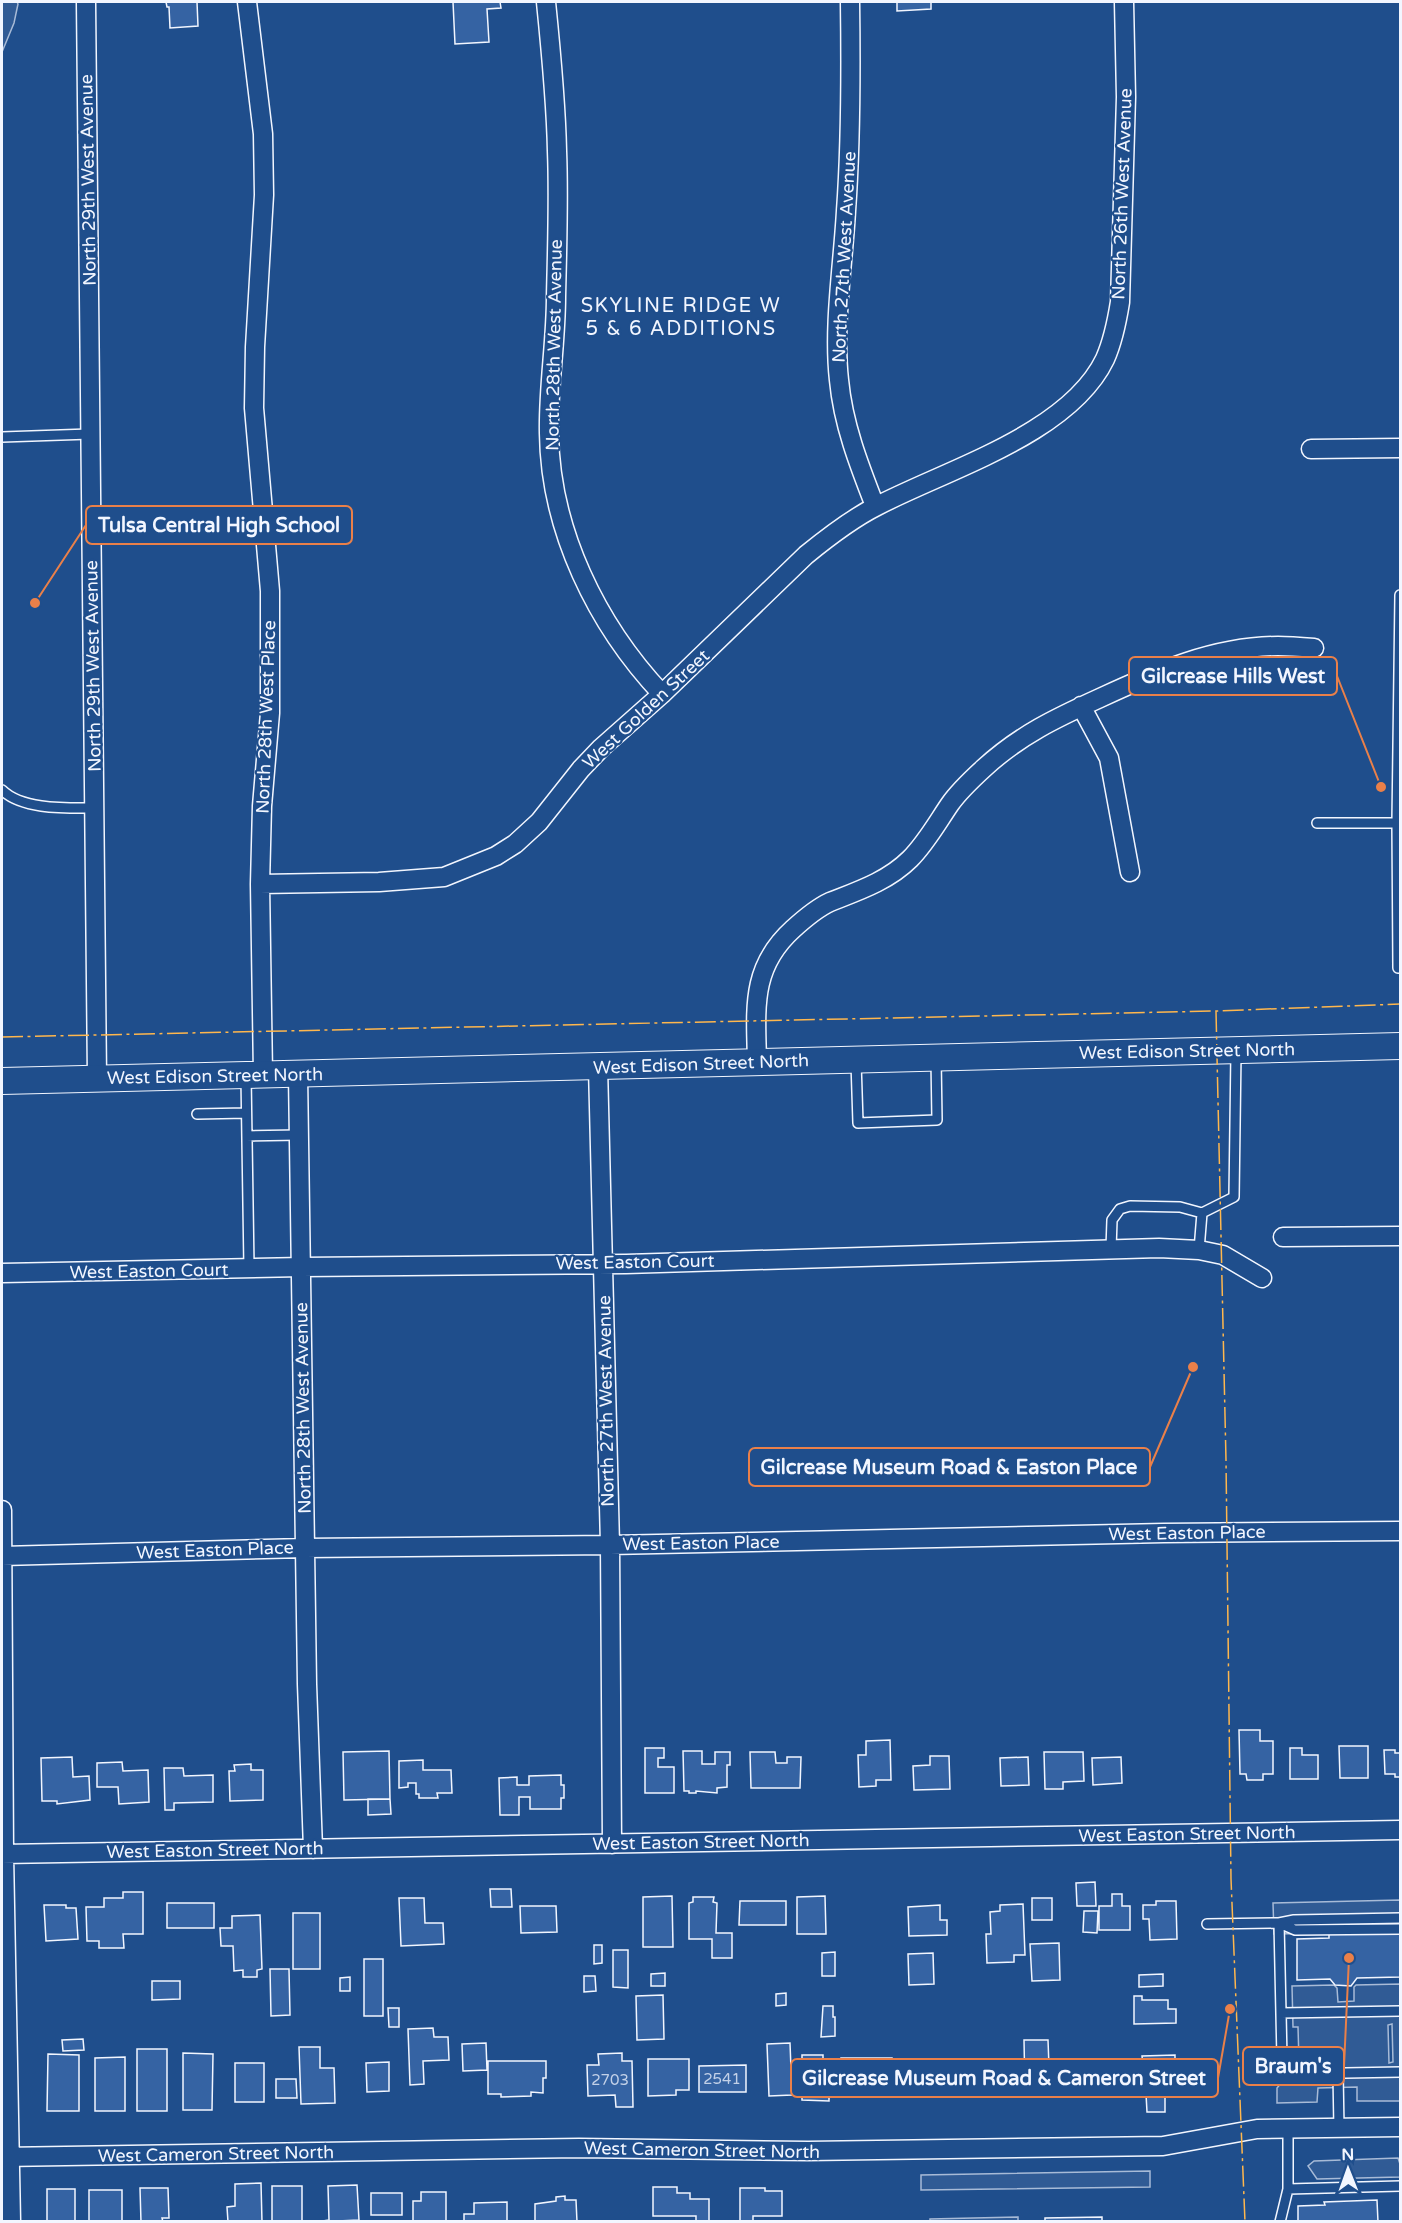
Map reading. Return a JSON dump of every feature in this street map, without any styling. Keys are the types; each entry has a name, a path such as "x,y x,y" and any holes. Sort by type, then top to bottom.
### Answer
{"main road":[{"name":"West Edison Street North","path":"2,1081 1401,1046"}],"street":[{"name":"North 29th West Avenue","path":"86,2 97,1078"},
{"name":"North 28th West Place","path":"247,2 262,134 264,195 255,347 254,408 270,591 270,714 262,806 254,1075"},
{"name":"North 28th West Avenue","path":"546,2 558,152 556,305 549,396 549,435 556,496 564,528 582,574 601,612 639,670 663,694"},
{"name":"North 27th West Avenue","path":"850,2 848,192 837,342 839,380 846,422 875,506"},
{"name":"North 26th West Avenue","path":"875,506 1023,437 1073,402 1092,380 1104,359 1115,328 1123,263 1126,97 1124,2"},
{"path":"1311,449 1401,448"},
{"name":"West Golden Street","path":"260,884 379,882 444,877 496,856 515,844 539,822 581,769 601,748 663,694 806,555 830,534 875,506"},
{"path":"757,1063 756,1001 763,969 771,953 784,937 803,920 826,904 891,875 910,859 951,801 1009,747 1039,726 1156,672 1192,660 1276,646 1314,648"},
{"path":"1082,706 1109,758 1130,872"},
{"name":"North 27th West Avenue","path":"598,1067 610,1545 612,1844"},
{"name":"North 28th West Avenue","path":"298,1074 306,1684 313,1849"},
{"path":"1282,1237 1401,1236"},
{"name":"West Easton Court","path":"2,1273 603,1264 1159,1248 1199,1250 1223,1255 1262,1278"},
{"path":"2,1510 2,1854 6,2157 11,2222"},
{"name":"West Easton Place","path":"2,1556 305,1548 1401,1531"},
{"name":"West Easton Street North","path":"2,1854 1401,1830"},
{"name":"West Cameron Street North","path":"6,2157 579,2148 808,2151 1151,2146 1171,2145 1257,2128 1401,2127"}],"lane":[{"path":"2,437 90,434"},
{"path":"1401,595 1398,968 1401,968"},
{"path":"2,790 10,798 53,808 94,808"},
{"path":"1317,823 1399,823"},
{"path":"1111,1249 1112,1220 1120,1209 1130,1206 1180,1207 1202,1213 1234,1197 1236,1050"},
{"path":"856,1060 858,1123 937,1120 936,1057"},
{"path":"249,1268 246,1113 254,1075"},
{"path":"197,1114 246,1113"},
{"path":"247,1136 299,1136"},
{"path":"1199,1250 1202,1213"},
{"path":"1207,1924 1401,1918"},
{"path":"1279,1923 1295,1930 1401,1929"},
{"path":"1279,1923 1282,2059 1292,2074 1401,2072"},
{"path":"1281,2013 1401,2011"},
{"path":"1338,2073 1339,2129"},
{"path":"1281,2222 1288,2189 1288,2128"},
{"path":"1288,2189 1401,2186"}],"shaded area":[{"path":"2,2 17,2 18,4 14,23 2,52"},
{"path":"1400,1900 1400,1932 1274,1934 1273,1903"},
{"path":"1400,1984 1400,2101 1357,2101 1357,2087 1318,2088 1317,2102 1277,2103 1277,2088 1299,2062 1298,2027 1293,2027 1292,1986 1334,1985 1337,1988 1338,2002 1354,2001 1356,1985","holes":["1392,2024 1393,2062 1389,2063 1388,2025"]},
{"path":"1398,2158 1400,2177 1317,2179 1308,2166 1314,2161"},
{"path":"1150,2171 1150,2187 921,2190 921,2175"},
{"path":"1018,2217 1018,2221 930,2221 930,2219"}],"building":[{"path":"166,2 197,2 198,26 170,28 169,7"},
{"path":"453,2 500,2 501,8 487,9 489,42 455,44"},
{"path":"897,2 931,2 931,9 897,11"},
{"path":"1239,1730 1260,1730 1260,1741 1273,1741 1273,1774 1263,1774 1263,1780 1247,1780 1246,1774 1240,1774"},
{"path":"890,1740 891,1780 876,1780 876,1786 859,1787 858,1755 866,1755 866,1741"},
{"path":"1339,1746 1368,1746 1368,1778 1340,1778"},
{"path":"645,1748 664,1748 664,1758 658,1758 658,1767 674,1767 674,1793 645,1793"},
{"path":"1290,1748 1302,1748 1302,1755 1318,1755 1318,1779 1290,1779"},
{"path":"1384,1750 1395,1750 1395,1753 1400,1753 1400,1777 1395,1777 1395,1774 1385,1774"},
{"path":"389,1751 390,1799 344,1800 343,1752"},
{"path":"683,1751 702,1751 702,1764 715,1764 715,1752 730,1752 730,1765 727,1765 727,1787 717,1788 717,1793 684,1791"},
{"path":"750,1752 775,1752 776,1763 787,1763 787,1757 801,1757 800,1788 751,1788"},
{"path":"1044,1752 1083,1752 1084,1781 1063,1782 1063,1789 1045,1789"},
{"path":"930,1756 949,1756 950,1789 914,1790 913,1766 930,1765"},
{"path":"72,1757 73,1777 89,1776 90,1800 57,1804 57,1801 42,1801 41,1758"},
{"path":"1028,1757 1029,1785 1001,1786 1000,1758"},
{"path":"1121,1757 1122,1783 1093,1785 1092,1758"},
{"path":"423,1760 423,1770 451,1770 452,1793 437,1793 438,1798 419,1798 419,1794 416,1794 416,1783 408,1783 408,1787 399,1788 399,1761"},
{"path":"122,1762 123,1771 148,1770 149,1802 119,1804 118,1787 97,1787 97,1763"},
{"path":"251,1764 251,1770 263,1770 263,1800 230,1801 229,1771 235,1771 234,1765"},
{"path":"164,1768 183,1768 184,1776 213,1775 213,1802 174,1803 174,1810 165,1810"},
{"path":"561,1775 564,1798 561,1798 561,1809 530,1809 530,1797 519,1797 519,1815 500,1815 499,1778 517,1777 517,1785 529,1785 529,1776"},
{"path":"368,1799 390,1799 391,1814 368,1815"},
{"path":"1095,1882 1096,1906 1077,1906 1076,1883"},
{"path":"490,1889 511,1889 512,1907 491,1907"},
{"path":"123,1892 143,1892 143,1934 123,1934 124,1948 99,1948 99,1941 87,1941 86,1907 104,1907 104,1898 123,1898"},
{"path":"1112,1894 1122,1894 1122,1906 1130,1906 1130,1930 1099,1930 1099,1906 1112,1906"},
{"path":"672,1896 673,1947 643,1947 643,1897"},
{"path":"825,1896 826,1934 797,1934 797,1897"},
{"path":"693,1897 714,1897 713,1902 717,1903 716,1933 732,1933 732,1958 712,1958 712,1939 689,1939 689,1903 693,1902"},
{"path":"399,1898 424,1898 425,1923 443,1923 444,1944 401,1946"},
{"path":"1032,1898 1052,1898 1052,1920 1032,1920"},
{"path":"740,1901 786,1901 786,1925 739,1925"},
{"path":"1156,1901 1176,1901 1177,1939 1150,1940 1149,1919 1143,1919 1143,1905 1156,1905"},
{"path":"167,1903 214,1903 214,1928 167,1928"},
{"path":"1023,1904 1025,1955 1014,1955 1014,1962 987,1963 986,1934 991,1934 990,1912 1000,1911 1000,1905"},
{"path":"44,1905 66,1905 66,1908 76,1908 78,1939 46,1941"},
{"path":"940,1905 940,1920 947,1920 947,1935 909,1936 908,1907"},
{"path":"520,1906 556,1906 557,1932 521,1933"},
{"path":"1084,1911 1098,1911 1097,1933 1083,1932"},
{"path":"293,1913 320,1913 320,1969 293,1969"},
{"path":"260,1915 262,1969 257,1970 257,1977 243,1977 243,1970 234,1971 233,1946 221,1946 220,1928 232,1928 232,1916"},
{"path":"1329,1934 1400,1934 1400,1977 1357,1978 1351,1986 1335,1985 1330,1979 1297,1980 1297,1939 1329,1938"},
{"path":"1059,1943 1060,1980 1032,1981 1030,1944"},
{"path":"594,1945 602,1945 602,1963 594,1964"},
{"path":"613,1950 628,1950 628,1988 613,1987"},
{"path":"835,1952 835,1976 822,1976 822,1953"},
{"path":"933,1953 934,1984 909,1985 908,1954"},
{"path":"364,1959 383,1959 383,2016 364,2016"},
{"path":"270,1969 289,1969 290,2015 271,2016"},
{"path":"665,1973 665,1986 651,1986 651,1974"},
{"path":"1163,1974 1163,1986 1139,1987 1139,1975"},
{"path":"584,1976 595,1976 596,1991 584,1992"},
{"path":"350,1977 350,1991 340,1991 340,1978"},
{"path":"152,1981 180,1981 180,1999 152,2000"},
{"path":"786,1993 786,2005 776,2006 776,1994"},
{"path":"663,1995 664,2039 637,2040 636,1996"},
{"path":"1134,1996 1142,1996 1142,2000 1168,2000 1168,2009 1176,2009 1176,2023 1134,2024"},
{"path":"823,2006 833,2006 835,2036 821,2037"},
{"path":"388,2008 399,2008 399,2027 389,2027"},
{"path":"433,2028 434,2037 448,2037 449,2060 423,2061 424,2084 410,2085 408,2029"},
{"path":"83,2039 84,2050 63,2051 62,2040"},
{"path":"1024,2040 1048,2040 1050,2093 1025,2093"},
{"path":"486,2043 487,2070 463,2071 462,2044"},
{"path":"790,2043 792,2095 769,2096 767,2044"},
{"path":"299,2047 320,2047 320,2068 334,2068 335,2103 301,2104"},
{"path":"137,2049 167,2049 167,2111 137,2111"},
{"path":"183,2053 213,2054 212,2110 183,2110"},
{"path":"622,2053 622,2061 632,2061 633,2107 616,2107 615,2095 588,2096 587,2065 599,2065 598,2054"},
{"path":"48,2054 79,2055 79,2111 47,2111"},
{"path":"802,2055 823,2055 823,2065 829,2065 829,2101 802,2100"},
{"path":"1175,2055 1175,2094 1165,2094 1165,2112 1147,2112 1143,2083 1133,2083 1133,2066 1143,2066 1142,2056"},
{"path":"125,2057 125,2111 95,2111 95,2058"},
{"path":"841,2058 892,2058 892,2096 841,2096"},
{"path":"648,2059 689,2059 689,2090 676,2090 676,2095 648,2096"},
{"path":"488,2061 546,2061 543,2093 531,2092 531,2096 501,2097 501,2094 488,2094"},
{"path":"389,2062 389,2091 367,2092 366,2063"},
{"path":"235,2063 264,2063 264,2102 235,2102"},
{"path":"746,2065 746,2092 699,2092 699,2066"},
{"path":"276,2079 296,2079 297,2098 276,2098"},
{"path":"261,2183 262,2222 228,2222 227,2207 235,2206 235,2184"},
{"path":"357,2185 359,2220 316,2222 329,2220 328,2186"},
{"path":"272,2186 302,2186 302,2222 272,2222"},
{"path":"653,2187 677,2187 677,2193 690,2193 690,2199 709,2199 709,2222 696,2222 696,2216 653,2216"},
{"path":"140,2188 168,2188 169,2218 162,2218 163,2222 141,2222"},
{"path":"740,2188 782,2191 782,2216 753,2216 753,2222 740,2222"},
{"path":"47,2189 75,2189 75,2222 47,2222"},
{"path":"89,2190 122,2190 122,2222 89,2222"},
{"path":"421,2192 446,2192 446,2221 413,2222 413,2201 421,2201"},
{"path":"371,2193 402,2193 402,2215 371,2215"},
{"path":"565,2196 565,2200 576,2200 577,2222 522,2222 535,2221 535,2204 556,2201 556,2197"},
{"path":"1377,2200 1378,2222 1298,2222 1298,2206 1325,2205 1324,2202"},
{"path":"507,2202 507,2222 464,2222 464,2214 474,2214 474,2203"},
{"path":"1102,2217 1102,2222 1045,2222 1045,2218"}],"power":[{"path":"2,1037 1216,1011 1400,1004"},
{"path":"1216,1011 1226,1460 1231,1879 1245,2222"}],"place":[{"name":"Tulsa Central High School","path":"35,603"},
{"name":"Gilcrease Hills West","path":"1381,787"},
{"name":"Gilcrease Museum Road & Easton Place","path":"1193,1367"},
{"name":"Braum's","path":"1349,1958"},
{"name":"Gilcrease Museum Road & Cameron Street","path":"1230,2009"}],"district":[{"name":"SKYLINE RIDGE W 5 & 6 ADDITIONS","path":"681,316"}]}
